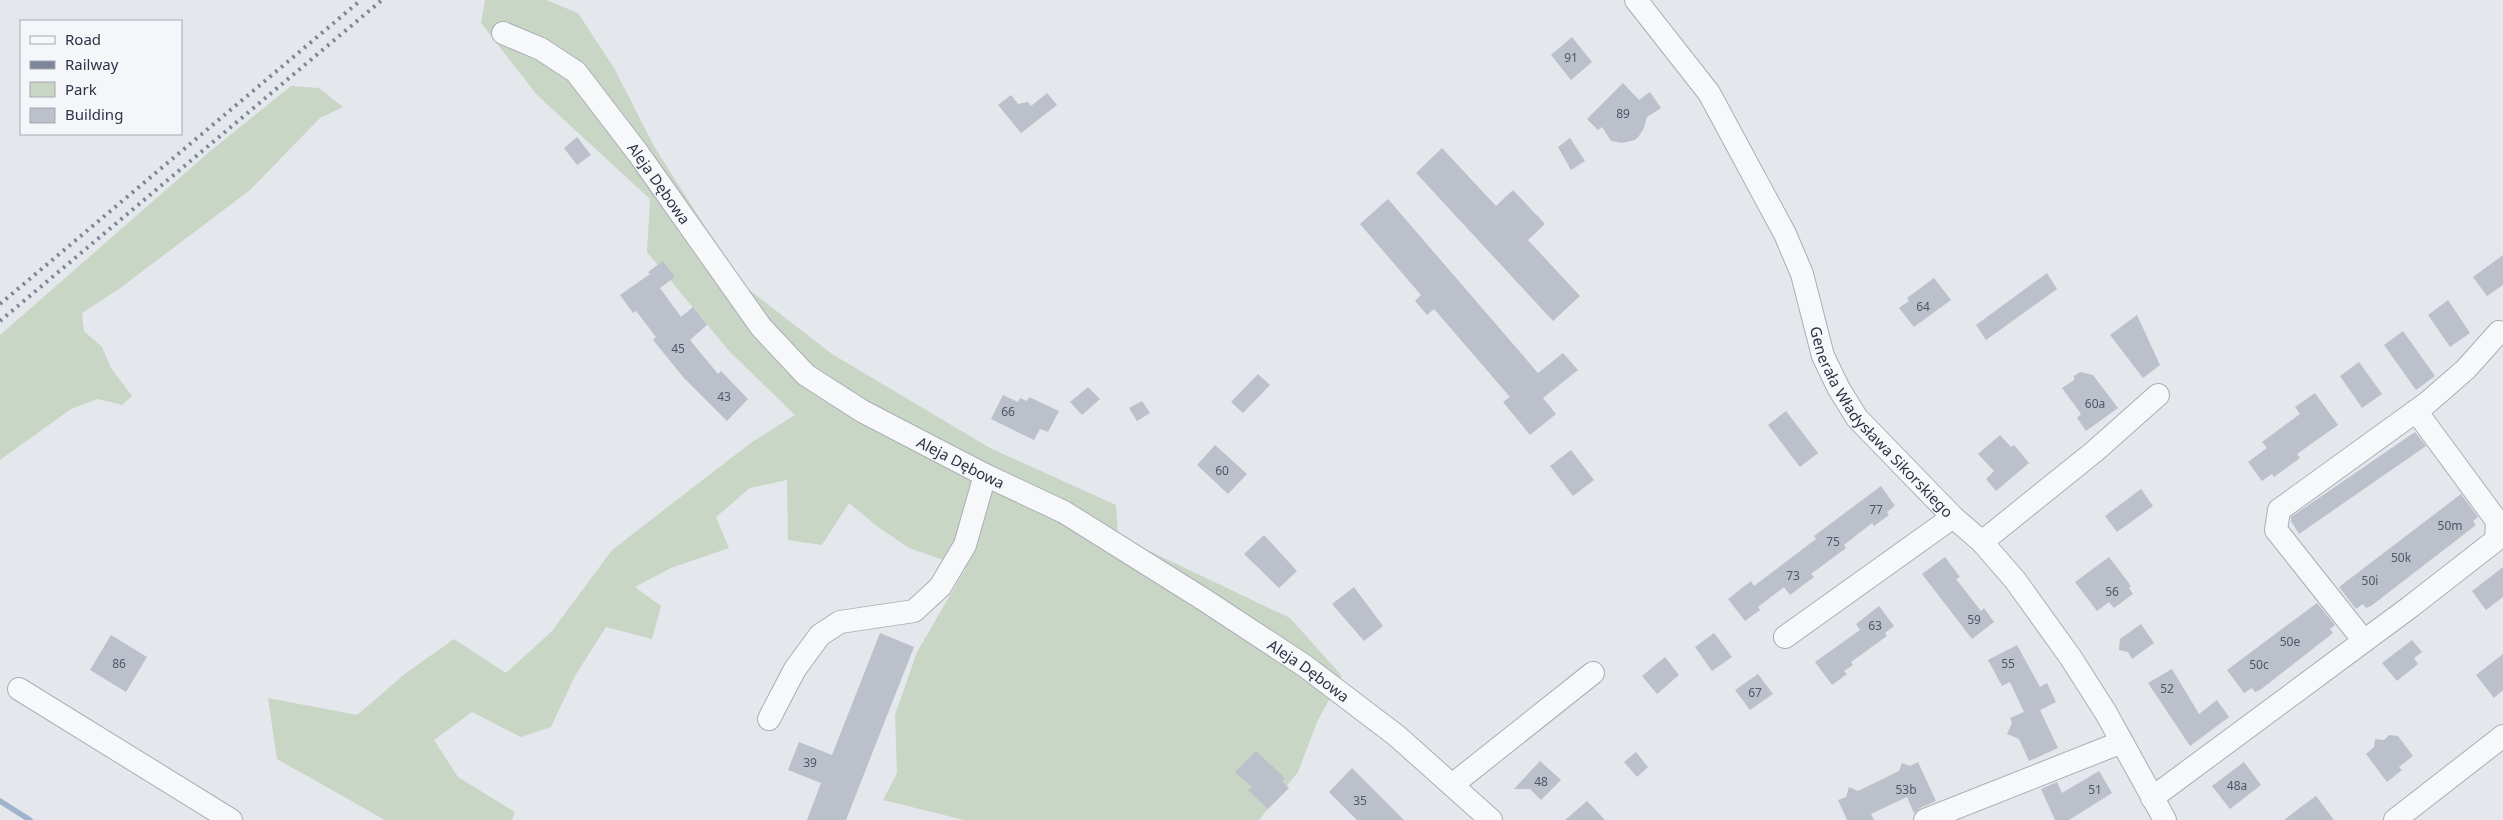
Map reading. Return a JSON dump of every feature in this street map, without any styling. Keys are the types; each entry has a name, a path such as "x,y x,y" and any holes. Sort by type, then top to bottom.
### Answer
{"street":[{"name":"Generała Władysława Sikorskiego","path":"1636,0 1709,93 1785,234 1802,274 1823,356 1839,389 1857,418 1953,517 1982,542 2015,580 2071,658 2106,713 2166,820"},
{"name":"Aleja Dębowa","path":"503,33 541,49 576,72 638,153 761,327 806,375 862,411 985,475 1064,512 1305,666 1397,736 1491,820"},
{"path":"2364,641 2276,530 2279,510 2416,411 2466,369 2498,332"},
{"path":"1982,542 2095,451 2158,395"},
{"path":"2152,798 2364,641 2496,540 2497,520 2416,411"},
{"path":"769,718 795,669 820,635 840,622 914,611 940,588 965,545 985,475"},
{"path":"1785,636 1953,517"},
{"path":"1452,785 1593,673"},
{"path":"19,689 231,820"},
{"path":"2395,820 2503,736"},
{"path":"1925,820 2122,742"}],"green space":[{"path":"485,0 546,0 578,13 614,68 655,148 747,288 832,354 990,448 1116,505 1118,536 1290,618 1342,676 1318,720 1298,772 1259,820 964,820 883,800 897,773 895,715 917,652 966,568 909,548 878,527 849,503 822,545 788,540 787,480 750,488 716,517 729,548 671,568 635,587 661,606 652,639 606,627 575,676 551,727 521,737 472,712 434,740 458,777 515,812 512,820 385,820 277,759 268,698 357,715 406,673 454,639 506,673 552,631 612,550 752,442 795,415 729,351 647,252 650,199 537,95 481,23"},
{"path":"291,86 319,88 343,107 320,118 250,190 119,289 82,313 84,331 102,347 111,368 132,396 122,405 98,399 71,409 0,460 0,335 208,153"}],"building":[{"path":"1572,37 1592,62 1571,80 1551,55"},
{"path":"1623,83 1639,100 1650,92 1661,108 1647,117 1644,128 1635,140 1622,143 1611,141 1602,127 1598,130 1587,119"},
{"path":"1047,93 1057,105 1021,133 998,105 1011,95 1018,104 1028,102 1031,106"},
{"path":"577,137 591,155 577,165 564,148"},
{"path":"1570,138 1585,161 1571,170 1558,147"},
{"path":"1442,148 1496,206 1513,190 1545,224 1528,240 1580,296 1553,321 1416,173"},
{"path":"1388,199 1538,373 1563,353 1578,370 1543,398 1556,414 1530,435 1503,402 1510,397 1434,309 1427,315 1415,301 1421,295 1360,224"},
{"path":"2503,255 2503,285 2487,296 2473,277"},
{"path":"663,261 675,277 660,288 681,317 693,307 707,325 690,340 718,374 721,371 748,399 727,421 684,378 653,340 656,337 636,311 633,313 620,295 650,274 648,272"},
{"path":"2047,273 2057,289 1986,340 1976,325"},
{"path":"1934,278 1951,300 1914,327 1899,308 1909,301 1907,298"},
{"path":"2448,300 2470,333 2450,347 2428,315"},
{"path":"2137,315 2160,365 2143,378 2110,335"},
{"path":"2403,331 2435,376 2416,390 2384,345"},
{"path":"2359,362 2382,394 2362,408 2340,376"},
{"path":"2080,372 2093,375 2118,408 2086,431 2077,418 2081,414 2062,388 2074,380 2074,376"},
{"path":"1258,374 1270,385 1243,413 1231,402"},
{"path":"1088,387 1100,399 1082,415 1070,402"},
{"path":"2315,393 2338,425 2297,454 2300,458 2274,477 2272,474 2262,481 2248,462 2267,448 2262,442 2300,414 2295,407"},
{"path":"1003,395 1018,402 1020,398 1027,401 1029,397 1059,411 1048,432 1040,429 1034,440 991,419"},
{"path":"1142,401 1150,413 1137,421 1129,408"},
{"path":"1786,411 1818,453 1800,467 1768,425"},
{"path":"2415,432 2426,446 2299,534 2291,521 2291,517"},
{"path":"2000,435 2011,447 2014,445 2029,463 1996,491 1986,479 1994,471 1978,454"},
{"path":"1215,445 1247,474 1228,494 1197,465"},
{"path":"1571,450 1594,480 1573,496 1550,466"},
{"path":"1881,486 1895,506 1887,512 1889,515 1874,526 1872,523 1844,545 1846,548 1811,574 1814,577 1790,595 1784,587 1758,607 1760,610 1745,621 1728,599 1751,581 1754,586 1816,539 1814,536"},
{"path":"2141,489 2153,506 2117,532 2105,516"},
{"path":"2461,494 2478,517 2473,521 2476,525 2371,606 2366,608 2363,604 2356,609 2339,587"},
{"path":"1264,535 1297,571 1279,588 1244,554"},
{"path":"1945,557 1960,577 1956,579 1981,611 1984,608 1994,622 1972,639 1922,574"},
{"path":"2109,557 2131,586 2129,588 2133,594 2114,608 2109,602 2097,611 2075,582"},
{"path":"2503,567 2503,597 2486,610 2472,591"},
{"path":"1354,587 1383,626 1364,641 1332,604"},
{"path":"2317,603 2335,625 2330,629 2333,633 2260,690 2255,692 2252,688 2244,693 2227,670"},
{"path":"1879,606 1894,626 1885,633 1887,636 1851,662 1853,665 1844,671 1847,674 1832,685 1815,662 1860,630 1856,624"},
{"path":"2141,624 2154,643 2132,659 2128,652 2119,650 2120,639"},
{"path":"880,633 914,647 846,820 807,820 821,783 788,770 799,742 832,755"},
{"path":"1714,633 1732,657 1712,671 1695,647"},
{"path":"111,635 147,657 126,692 90,670"},
{"path":"2412,640 2422,652 2414,658 2418,664 2397,681 2382,663"},
{"path":"2017,645 2040,687 2047,683 2056,702 2040,710 2058,748 2029,761 2019,739 2007,734 2012,723 2010,718 2024,712 2010,682 2002,686 1988,660"},
{"path":"2503,654 2503,690 2494,698 2476,675"},
{"path":"1665,657 1679,675 1657,694 1642,676"},
{"path":"2172,669 2199,714 2217,700 2229,717 2190,746 2148,683"},
{"path":"1758,674 1773,694 1750,710 1735,690"},
{"path":"2389,735 2398,736 2413,756 2399,767 2402,770 2387,782 2366,754 2374,747 2375,739 2384,740"},
{"path":"1256,751 1285,778 1282,781 1289,788 1268,809 1248,790 1252,787 1235,772"},
{"path":"1636,752 1648,767 1637,777 1624,762"},
{"path":"1540,761 1561,780 1541,800 1530,789 1514,789"},
{"path":"1918,762 1936,801 1920,808 1914,813 1907,797 1871,814 1874,820 1847,820 1838,800 1846,797 1849,787 1858,791 1899,771 1902,763 1910,766"},
{"path":"2244,762 2261,785 2230,809 2212,786"},
{"path":"1352,768 1404,820 1357,820 1329,792"},
{"path":"2099,771 2112,793 2069,820 2055,820 2041,789 2057,782 2062,793"},
{"path":"2316,796 2334,820 2284,820 2302,806"},
{"path":"1587,801 1605,820 1565,820"}],"waterway":[{"path":"0,801 30,820"}],"railway":[{"path":"0,304 361,0"},
{"path":"0,321 382,0"}]}
